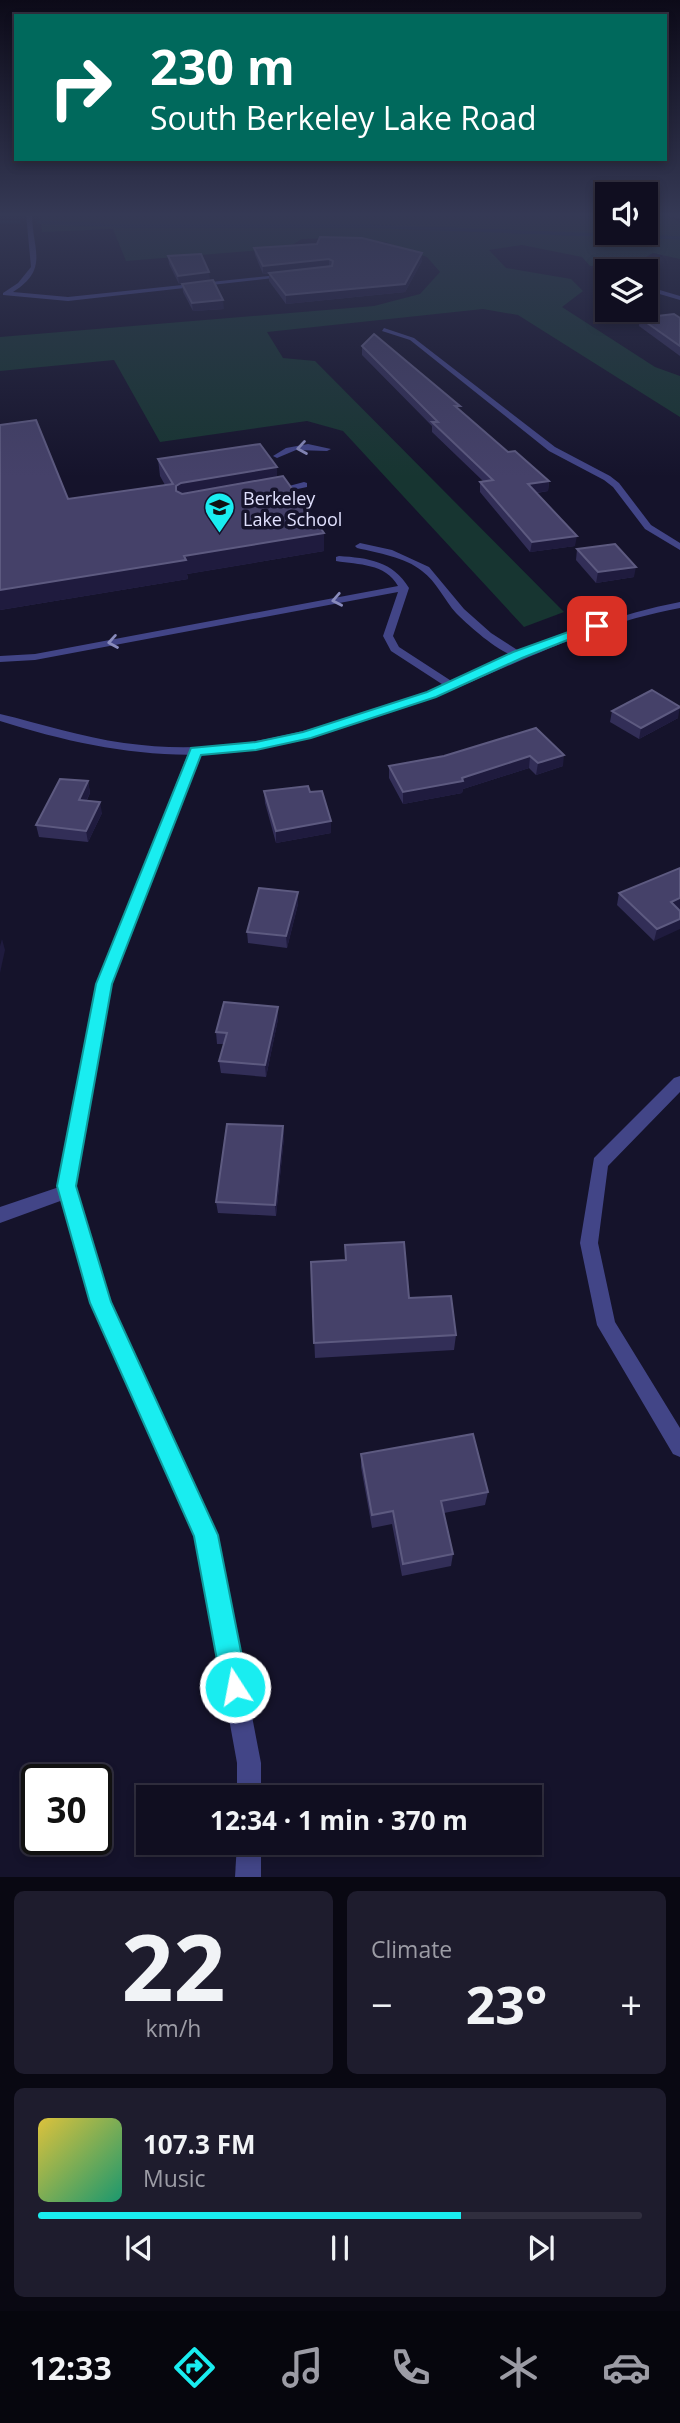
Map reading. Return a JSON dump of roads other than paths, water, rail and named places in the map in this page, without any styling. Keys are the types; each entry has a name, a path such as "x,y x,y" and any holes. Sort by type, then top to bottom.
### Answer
{"street":[{"path":"384,330 412,339 552,449 607,478 648,527 680,548"},
{"path":"277,456 299,447 327,449"},
{"path":"264,492 304,485"},
{"path":"359,546 389,552 426,569 460,611 487,635 518,655"},
{"path":"423,554 426,569"},
{"path":"339,559 386,567 400,579 404,588 388,636 395,649 452,686"},
{"path":"0,659 35,657 404,588"},
{"path":"0,717 43,732 96,742 195,751 256,746 306,735 452,686 518,655 617,620 680,605"},
{"path":"195,751 104,984 67,1186 101,1303 206,1535 249,1763 249,1785"},
{"path":"680,1082 600,1163 589,1243 606,1325 680,1447"},
{"path":"0,1215 68,1191"},
{"path":"248,1855 248,1877"}],"place":[{"name":"Berkeley Lake School","path":"220,535"}]}
